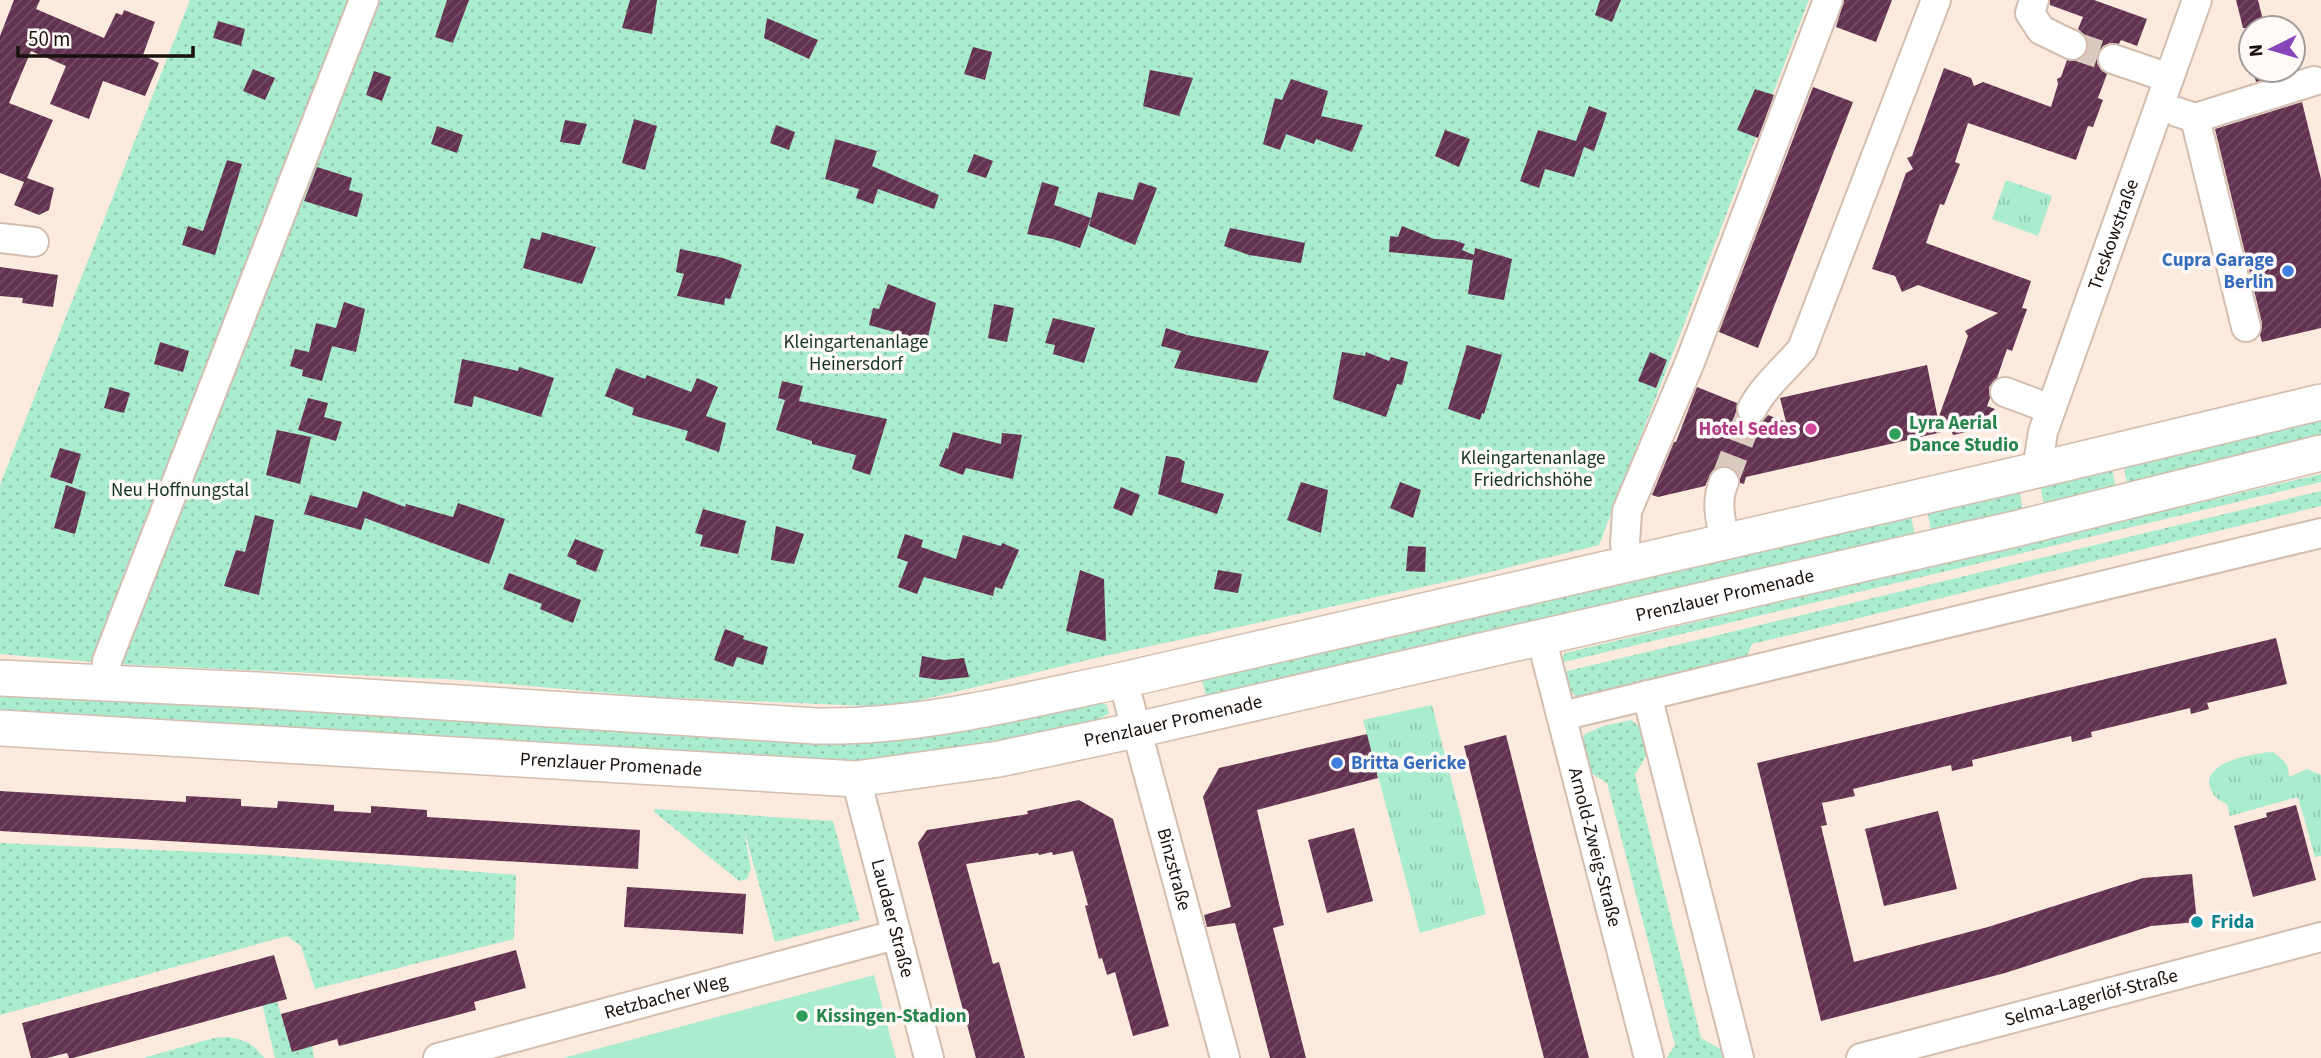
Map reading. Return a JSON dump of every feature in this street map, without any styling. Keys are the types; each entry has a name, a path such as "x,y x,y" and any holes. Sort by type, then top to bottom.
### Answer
{"main road":[{"path":"0,678 472,696 851,727 943,716 1123,680 2321,402"},
{"name":"Prenzlauer Promenade","path":"0,728 856,779 999,759 1136,730 2006,531 2321,453"}],"street":[{"path":"104,683 107,661 364,0"},
{"path":"1629,564 1625,544 1627,511 1690,362 1828,0"},
{"path":"1752,409 1761,392 1802,349 1936,0"},
{"path":"2034,0 2030,13 2040,30 2072,45"},
{"name":"Treskowstraße","path":"2037,470 2043,432 2197,0"},
{"path":"2113,59 2169,78"},
{"path":"2159,106 2195,118 2314,81"},
{"path":"2195,118 2246,327"},
{"path":"0,238 34,242"},
{"path":"2005,392 2051,409"},
{"path":"1724,482 1718,506 1725,542"},
{"path":"1562,716 2321,533"},
{"name":"Arnold-Zweig-Straße","path":"1541,637 1648,1058"},
{"name":"Binzstraße","path":"1123,680 1225,1058"},
{"path":"1647,695 1739,1058"},
{"name":"Laudaer Straße","path":"856,779 929,1058"},
{"name":"Retzbacher Weg","path":"438,1058 895,935"},
{"name":"Selma-Lagerlöf-Straße","path":"1861,1058 2321,937"}],"green space":[{"name":"Kleingartenanlage Heinersdorf","path":"190,0 1809,0 1599,545 1482,574 1100,657 892,707 653,697 462,680 117,664 0,654 0,485"},
{"path":"2006,180 2052,196 2038,236 1992,219"},
{"path":"2321,414 2321,437 2128,488 2123,462"},
{"path":"2112,469 2116,488 2044,505 2040,485"},
{"path":"2321,474 2321,482 1560,663 1565,653"},
{"path":"2019,487 2023,511 1931,530 1927,509"},
{"path":"2321,491 2321,506 1752,644 1743,666 1579,698 1565,688 1559,673"},
{"path":"1910,511 1915,537 1208,703 1200,674"},
{"path":"64,696 849,736 1098,702 1107,705 1109,714 1078,728 843,768 0,717 0,697"},
{"path":"1432,705 1486,914 1420,933 1363,720"},
{"path":"1631,720 1640,727 1647,754 1635,775 1701,1038 1722,1050 1726,1058 1667,1058 1675,1045 1607,783 1589,772 1580,744 1585,734 1603,726"},
{"path":"2273,752 2285,763 2289,777 2307,769 2321,775 2321,856 2315,857 2298,797 2230,816 2227,804 2217,799 2211,790 2209,780 2220,766 2242,757"},
{"path":"656,809 833,821 860,920 775,942 744,830 751,869 747,879 739,881 653,811"},
{"path":"0,843 269,855 516,875 514,939 315,989 301,946 287,936 0,1015"},
{"name":"Kissingen-Stadion","path":"874,975 896,1058 563,1058"},
{"path":"275,995 292,1051 312,1046 314,1058 275,1058 261,999"},
{"path":"228,1037 249,1043 264,1058 143,1058 214,1038"}],"building":[{"path":"14,0 40,0 36,9 104,38 116,13 122,15 124,10 155,22 143,55 159,63 145,96 103,81 89,119 50,104 66,66 31,51 9,103 53,120 27,178 54,188 49,210 39,215 14,205 24,182 0,173 0,36"},
{"path":"447,0 469,0 453,43 435,37"},
{"path":"630,0 657,0 652,34 622,28"},
{"path":"1600,0 1621,0 1612,22 1595,15"},
{"path":"1844,0 1892,0 1876,42 1836,27"},
{"path":"2050,0 2094,0 2147,19 2137,46 2121,40 2119,44 2110,43 2103,46 2098,53 2097,63 2107,74 2098,98 2103,100 2093,127 2088,126 2076,160 1968,123 1955,162 1960,164 1944,205 1940,204 1926,243 2031,281 2022,308 2027,309 2012,351 2007,349 1997,378 1989,387 1990,398 1987,406 1995,409 1971,431 1953,435 1951,430 1746,477 1744,484 1740,483 1736,471 1729,466 1720,466 1713,470 1705,486 1658,497 1652,495 1697,387 1737,403 1737,417 1744,424 1753,426 1760,424 1768,415 1786,422 1780,398 1927,365 1938,419 1968,336 1965,331 1998,313 1918,285 1902,292 1895,276 1872,269 1906,173 1913,169 1907,158 1912,156 1944,68 1971,78 1974,86 1983,82 2051,107 2057,79 2061,77 2067,60 2081,59 2087,53 2089,44 2086,36 2078,29 2083,17 2050,5"},
{"path":"2236,0 2258,0 2262,14 2240,14"},
{"path":"767,18 818,40 809,59 764,38"},
{"path":"218,21 245,29 241,46 213,38"},
{"path":"973,47 992,52 985,80 964,74"},
{"path":"253,69 275,78 265,100 243,91"},
{"path":"1150,70 1193,78 1179,116 1143,106"},
{"path":"374,71 391,77 382,101 366,95"},
{"path":"1291,79 1328,91 1321,116 1363,125 1352,152 1316,139 1314,144 1286,134 1280,150 1263,144 1275,98 1282,100"},
{"path":"1813,87 1853,102 1758,348 1719,332"},
{"path":"1755,89 1774,95 1758,138 1737,130"},
{"path":"2302,102 2321,179 2321,328 2262,342 2262,323 2215,129"},
{"path":"1589,106 1607,113 1594,151 1584,147 1574,177 1545,169 1539,188 1520,181 1538,130 1576,141"},
{"path":"634,119 657,126 645,170 622,163"},
{"path":"565,120 587,124 580,145 560,142"},
{"path":"776,125 795,132 789,150 770,143"},
{"path":"437,126 463,135 457,153 431,144"},
{"path":"1445,130 1470,139 1459,167 1435,156"},
{"path":"835,139 877,151 872,166 939,195 934,209 878,189 873,204 856,198 859,189 825,179"},
{"path":"974,154 993,161 986,178 967,172"},
{"path":"227,160 242,164 215,255 182,245 188,226 203,231"},
{"path":"317,167 352,178 349,190 363,194 357,217 304,201"},
{"path":"1042,182 1059,187 1054,205 1091,218 1080,248 1027,234"},
{"path":"1139,182 1157,188 1135,245 1089,226 1098,192 1133,200"},
{"path":"1402,226 1434,239 1465,244 1462,250 1474,255 1475,248 1512,259 1504,300 1468,294 1473,260 1389,252 1390,236 1398,237"},
{"path":"1230,228 1305,243 1301,263 1249,255 1224,246"},
{"path":"542,232 596,247 582,284 523,268 531,238 540,240"},
{"path":"680,249 742,265 730,299 725,298 724,305 677,296 684,274 676,272"},
{"path":"0,267 58,275 53,307 22,303 23,298 0,296"},
{"path":"888,284 936,303 927,341 869,325 873,308 879,309"},
{"path":"344,302 365,309 356,352 332,346 322,381 302,376 303,370 290,366 295,349 309,352 316,323 336,328"},
{"path":"994,304 1014,308 1007,342 988,338"},
{"path":"1053,318 1095,328 1084,363 1053,354 1055,345 1045,343"},
{"path":"1166,328 1187,335 1269,351 1257,383 1174,368 1181,351 1161,346"},
{"path":"160,342 189,351 183,372 154,364"},
{"path":"1467,345 1502,355 1480,420 1448,409"},
{"path":"1342,352 1365,356 1366,352 1389,361 1391,357 1408,362 1402,385 1397,384 1386,417 1333,399"},
{"path":"1650,352 1667,360 1656,388 1638,381"},
{"path":"462,359 518,371 519,367 554,378 541,417 474,396 472,407 454,403"},
{"path":"616,368 645,379 647,375 691,392 697,378 718,387 706,416 726,423 719,452 685,440 688,431 632,415 634,408 605,396"},
{"path":"782,381 803,386 799,401 887,419 870,475 852,469 856,455 812,444 812,441 776,430 785,400 778,398"},
{"path":"110,387 130,393 124,413 104,408"},
{"path":"308,398 328,403 324,417 342,422 336,441 298,430"},
{"path":"277,430 311,437 300,484 266,475"},
{"path":"953,432 1001,444 1002,433 1022,435 1013,479 966,468 963,475 939,466"},
{"path":"60,448 81,454 72,484 50,477"},
{"path":"1166,456 1185,462 1181,482 1224,494 1217,514 1158,494"},
{"path":"1301,482 1328,490 1321,533 1287,520"},
{"path":"1400,482 1421,490 1413,518 1390,508"},
{"path":"66,485 86,492 75,534 54,528"},
{"path":"1121,487 1140,495 1132,516 1113,508"},
{"path":"363,491 405,507 406,504 453,517 458,503 505,519 489,564 365,518 361,530 304,514 310,495 357,508"},
{"path":"703,509 746,521 738,554 700,546 703,535 695,533"},
{"path":"255,515 274,520 259,595 224,586 236,550 245,552"},
{"path":"776,526 804,534 794,564 771,560"},
{"path":"905,534 923,540 921,547 956,559 963,535 1001,546 1002,543 1019,550 1002,589 995,587 993,596 924,577 917,594 898,587 908,562 897,558"},
{"path":"575,539 604,550 596,572 576,564 577,561 567,556"},
{"path":"1408,546 1426,547 1425,572 1406,571"},
{"path":"1080,570 1104,579 1106,641 1066,631"},
{"path":"1218,570 1242,574 1238,593 1214,589"},
{"path":"509,573 581,600 573,623 540,609 542,604 503,589"},
{"path":"725,629 744,636 743,639 768,647 763,665 737,657 733,667 714,660"},
{"path":"2276,638 2287,684 2207,703 2209,709 2191,714 2190,708 2091,732 2092,737 2072,742 2071,736 1972,760 1973,766 1952,771 1951,765 1853,789 1855,796 1822,803 1827,825 1821,826 1854,962 1988,927 2143,878 2192,874 2197,922 2151,926 2005,973 1821,1021 1757,763"},
{"path":"922,656 944,660 964,658 969,677 940,680 919,677"},
{"path":"1367,734 1378,778 1257,810 1284,925 1273,928 1306,1058 1270,1058 1235,923 1207,927 1204,915 1231,907 1203,797 1219,768"},
{"path":"1506,735 1589,1058 1544,1058 1500,889 1464,746"},
{"path":"0,791 186,802 186,796 241,799 241,806 277,808 278,801 334,805 334,811 371,813 371,806 427,810 427,817 640,830 638,869 0,831"},
{"path":"1079,800 1113,819 1169,1026 1133,1036 1115,972 1107,975 1102,958 1099,959 1073,851 1053,855 1052,852 1038,853 966,864 993,964 999,962 1025,1058 976,1058 918,843 927,830 1028,814 1027,811"},
{"path":"2296,805 2316,880 2253,897 2234,826"},
{"path":"1938,811 1957,889 1884,906 1865,829"},
{"path":"1354,828 1373,901 1327,913 1308,840"},
{"path":"627,887 746,894 743,934 624,927"},
{"path":"516,950 526,988 474,1002 476,1010 339,1046 337,1039 292,1052 281,1014"},
{"path":"274,955 287,999 73,1058 69,1058 67,1053 47,1058 31,1058 22,1023"}],"tunnel":[{"path":"2072,45 2113,59"},
{"path":"1724,482 1752,409"}],"place":[{"name":"Cupra Garage Berlin","path":"2288,271"},
{"name":"Hotel Sedes","path":"1811,429"},
{"name":"Lyra Aerial Dance Studio","path":"1895,434"},
{"name":"Britta Gericke","path":"1337,763"},
{"name":"Frida","path":"2197,922"},
{"name":"Kissingen-Stadion","path":"802,1016"}],"park label":[{"name":"Kleingartenanlage Friedrichshöhe","path":"1533,469"},
{"name":"Neu Hoffnungstal","path":"180,490"}]}
